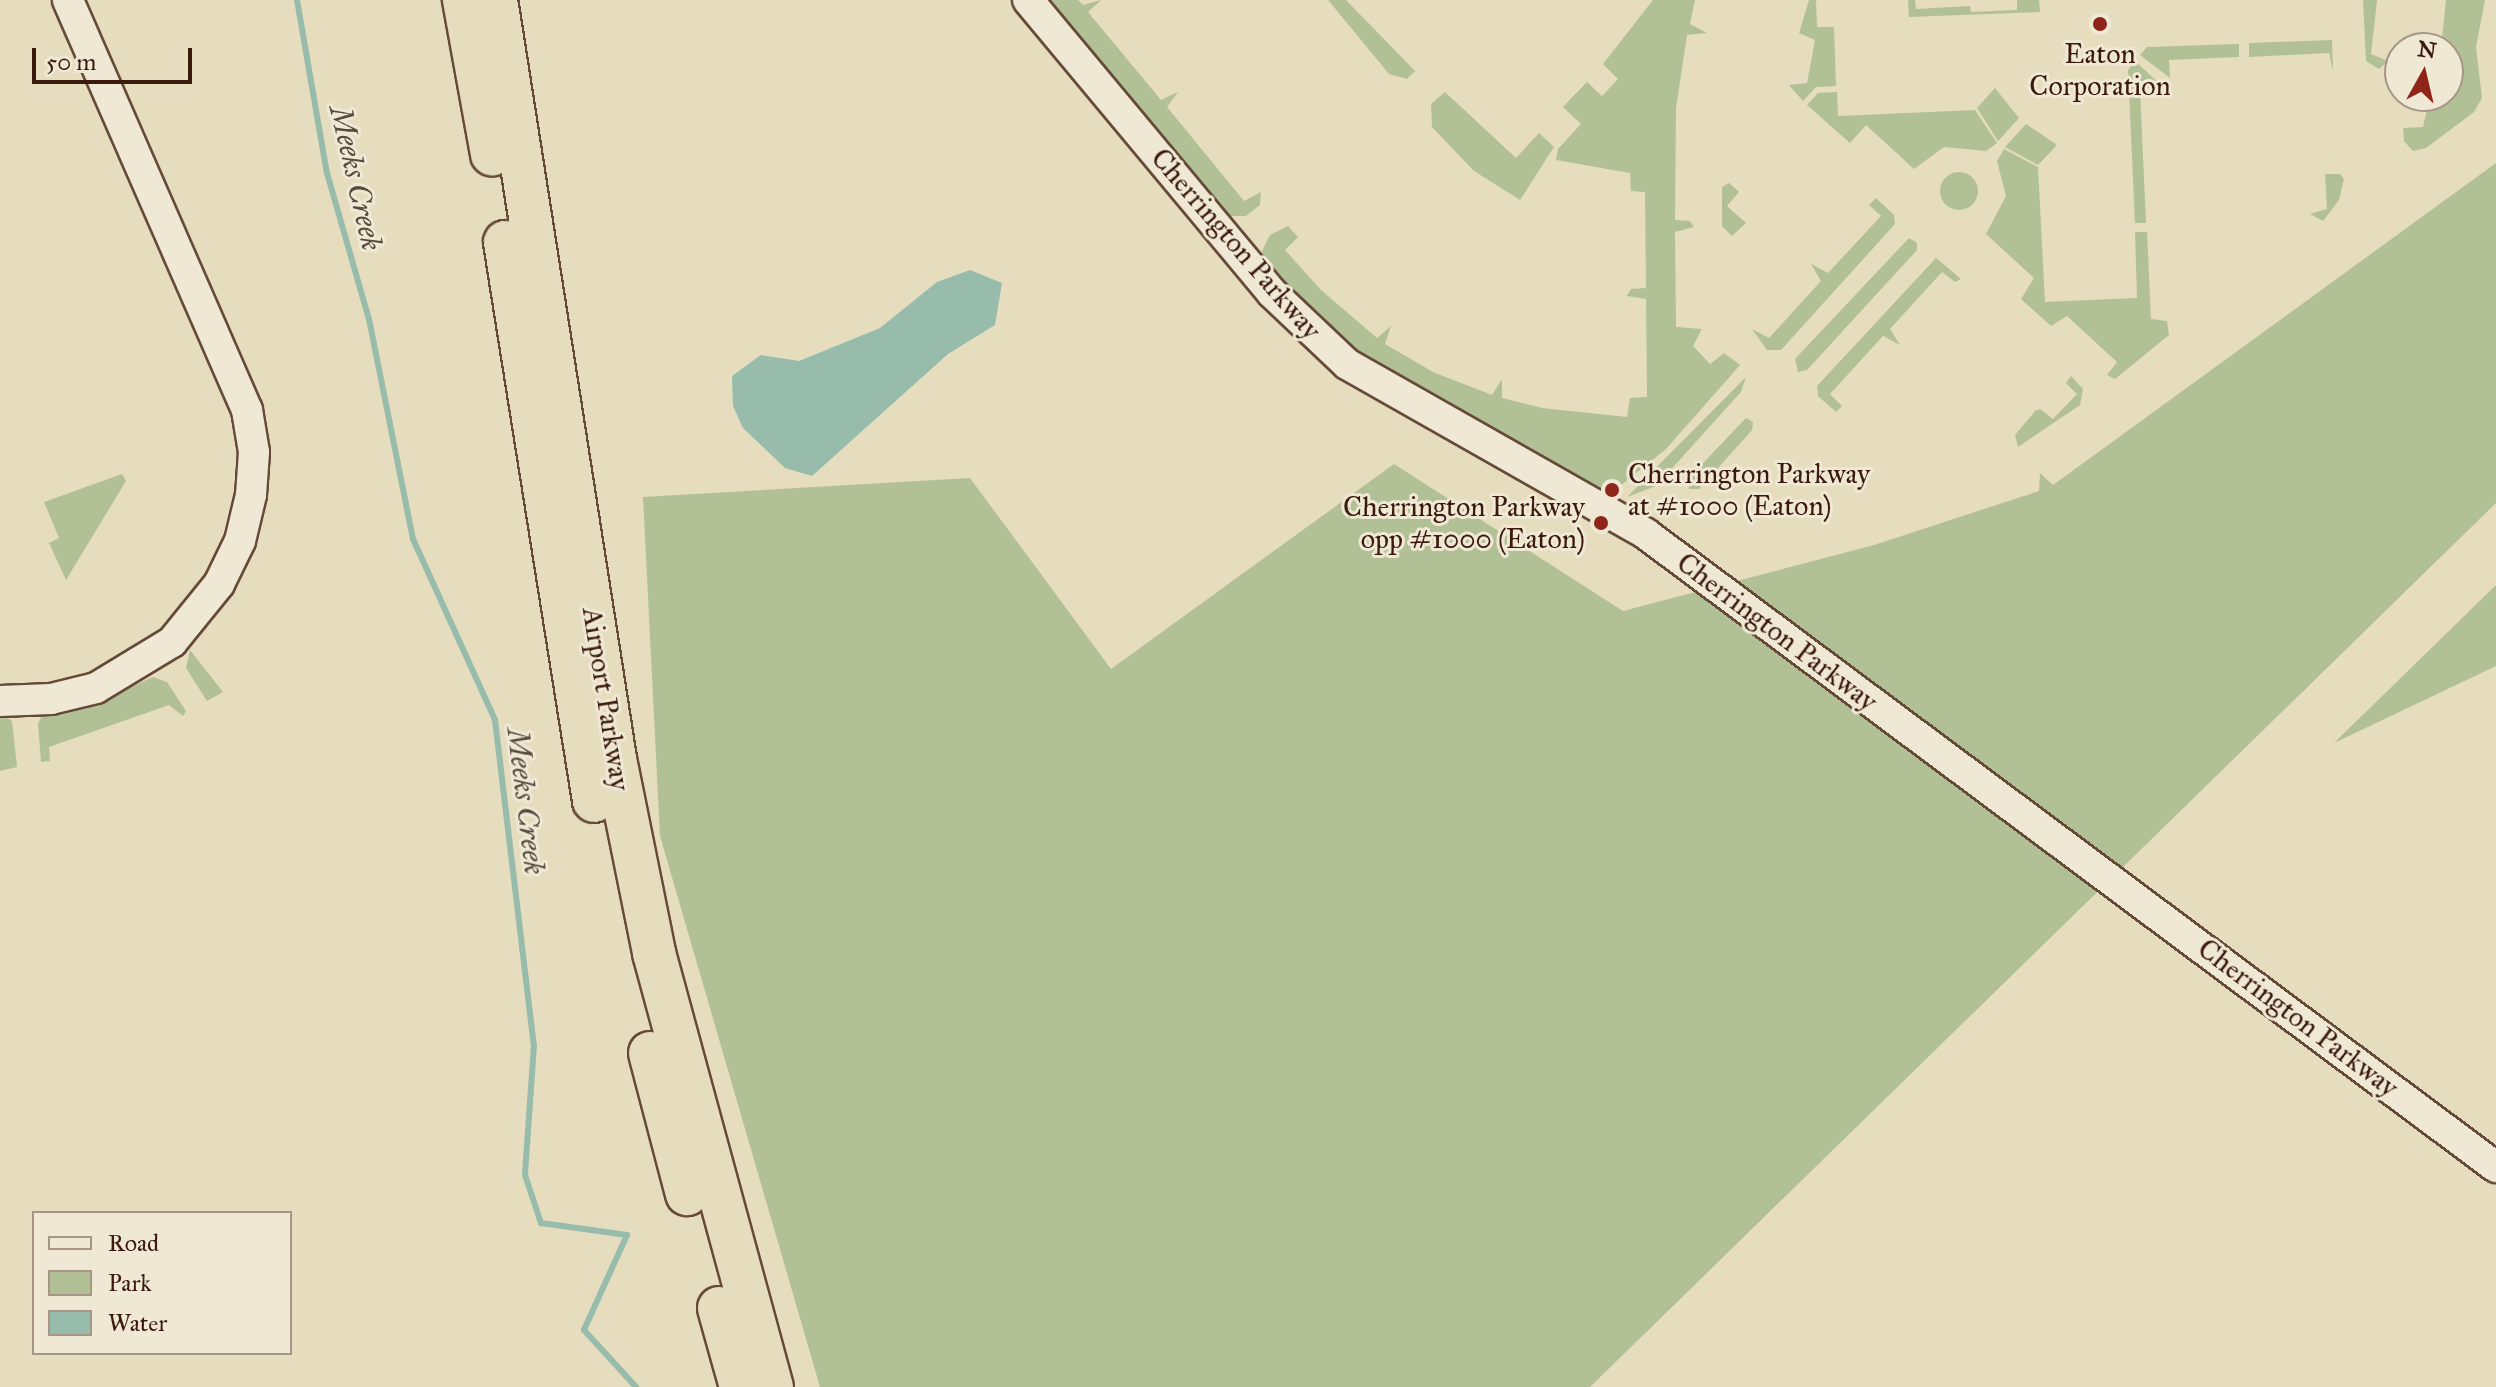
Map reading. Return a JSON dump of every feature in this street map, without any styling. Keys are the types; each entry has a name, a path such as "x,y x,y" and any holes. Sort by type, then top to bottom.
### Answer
{"highway":[{"name":"Airport Parkway","path":"466,0 578,720 616,913 741,1387"},
{"name":"Airport Parkway","path":"496,0 615,759 654,953 772,1387"}],"street":[{"path":"0,701 51,699 96,688 172,642 203,607 231,562 253,483 252,432 237,382 68,0"},
{"name":"Cherrington Parkway","path":"1028,0 1272,293 1347,364 1646,534 2496,1167"}],"green space":[{"path":"1043,0 1078,0 1083,5 1101,0 1088,12 1161,100 1178,92 1167,107 1244,201 1261,192 1260,205 1246,216 1227,216"},
{"path":"1328,0 1346,0 1415,71 1407,79 1389,74"},
{"path":"1653,0 1695,0 1690,24 1707,33 1687,35 1676,108 1675,220 1690,221 1694,227 1675,232 1676,327 1702,329 1693,346 1710,364 1724,353 1740,365 1666,449 1610,494 1376,370 1325,330 1264,263 1262,251 1270,235 1288,226 1298,237 1285,250 1321,290 1377,338 1391,326 1385,344 1433,372 1492,395 1502,379 1502,398 1542,408 1627,417 1630,398 1647,397 1646,299 1627,296 1631,289 1646,288 1645,192 1631,191 1630,173 1556,160 1558,149 1581,124 1563,107 1587,82 1602,96 1618,79 1603,64"},
{"path":"1809,0 1816,0 1817,27 1834,27 1836,86 1816,87 1803,101 1789,85 1807,83 1815,40 1799,33"},
{"path":"1908,0 1915,0 1916,9 1970,6 1971,12 2017,10 2017,0 2039,0 2040,12 1909,17"},
{"path":"2363,0 2377,0 2371,54 2384,59 2384,65 2379,69 2366,61"},
{"path":"2446,0 2485,0 2476,47 2482,98 2474,112 2426,148 2413,151 2404,141 2403,128 2423,127 2426,112 2464,112 2464,32 2443,32"},
{"path":"2332,40 2333,71 2329,53 2249,57 2249,43"},
{"path":"2239,44 2239,57 2169,60 2170,78 2140,55 2147,47"},
{"path":"2135,61 2163,87 2140,89 2146,223 2135,223 2128,70"},
{"path":"1995,88 2019,118 1998,141 1977,108"},
{"path":"1445,92 1516,158 1539,133 1554,147 1520,200 1474,171 1432,127 1431,104"},
{"path":"1837,92 1838,116 1975,110 1997,143 1986,151 1944,147 1914,169 1866,125 1850,143 1807,105 1818,93"},
{"path":"2026,124 2057,145 2038,165 2005,147"},
{"path":"2004,149 2038,167 2045,302 2137,298 2135,232 2147,232 2151,319 2167,321 2169,335 2115,379 2107,375 2117,362 2067,316 2051,326 2021,299 2034,278 1986,234 2006,196 1997,161"},
{"path":"2496,163 2496,503 1590,1387 820,1387 660,836 643,497 970,478 1111,669 1394,464 1623,611 1874,545 2039,491 2040,473 2053,485"},
{"path":"1959,172 1973,177 1978,191 1973,205 1959,210 1945,205 1940,191 1945,177"},
{"path":"2325,174 2340,174 2344,179 2339,200 2323,221 2310,214 2327,209"},
{"path":"1729,183 1739,192 1727,206 1746,223 1732,236 1722,226 1722,187"},
{"path":"1876,198 1894,215 1895,224 1781,350 1767,350 1752,329 1769,338 1821,281 1811,264 1828,273 1881,216 1869,205"},
{"path":"1909,238 1917,243 1917,250 1807,370 1798,372 1795,359"},
{"path":"1936,258 1961,279 1955,282 1942,272 1890,329 1900,345 1883,336 1830,394 1842,406 1836,412 1818,396 1817,386"},
{"path":"2071,376 2083,389 2080,405 2018,447 2015,435 2035,411 2040,409 2053,419 2077,394 2066,383"},
{"path":"1746,377 1741,392 1656,486 1627,497"},
{"path":"1746,418 1753,422 1752,430 1699,489 1689,489 1688,479"},
{"path":"122,474 126,481 66,580 49,543 59,538 44,502"},
{"path":"2496,585 2496,666 2334,743"},
{"path":"190,650 223,692 207,701 186,668"},
{"path":"153,677 167,682 186,711 183,716 169,705 49,747 50,761 41,762 38,724 42,715 95,703"},
{"path":"0,714 12,721 17,767 0,771"}],"water":[{"path":"970,270 1002,283 995,325 948,354 812,476 785,468 743,428 733,406 732,376 761,355 799,361 880,328 937,282"}],"waterway":[{"name":"Meeks Creek","path":"297,0 327,173 369,319 413,539 495,720 534,1045 525,1175 541,1223 627,1235 584,1330 636,1387"}],"place":[{"name":"Eaton Corporation","path":"2100,24"},
{"name":"Cherrington Parkway at #1000 (Eaton)","path":"1612,490"},
{"name":"Cherrington Parkway opp #1000 (Eaton)","path":"1601,523"}]}
